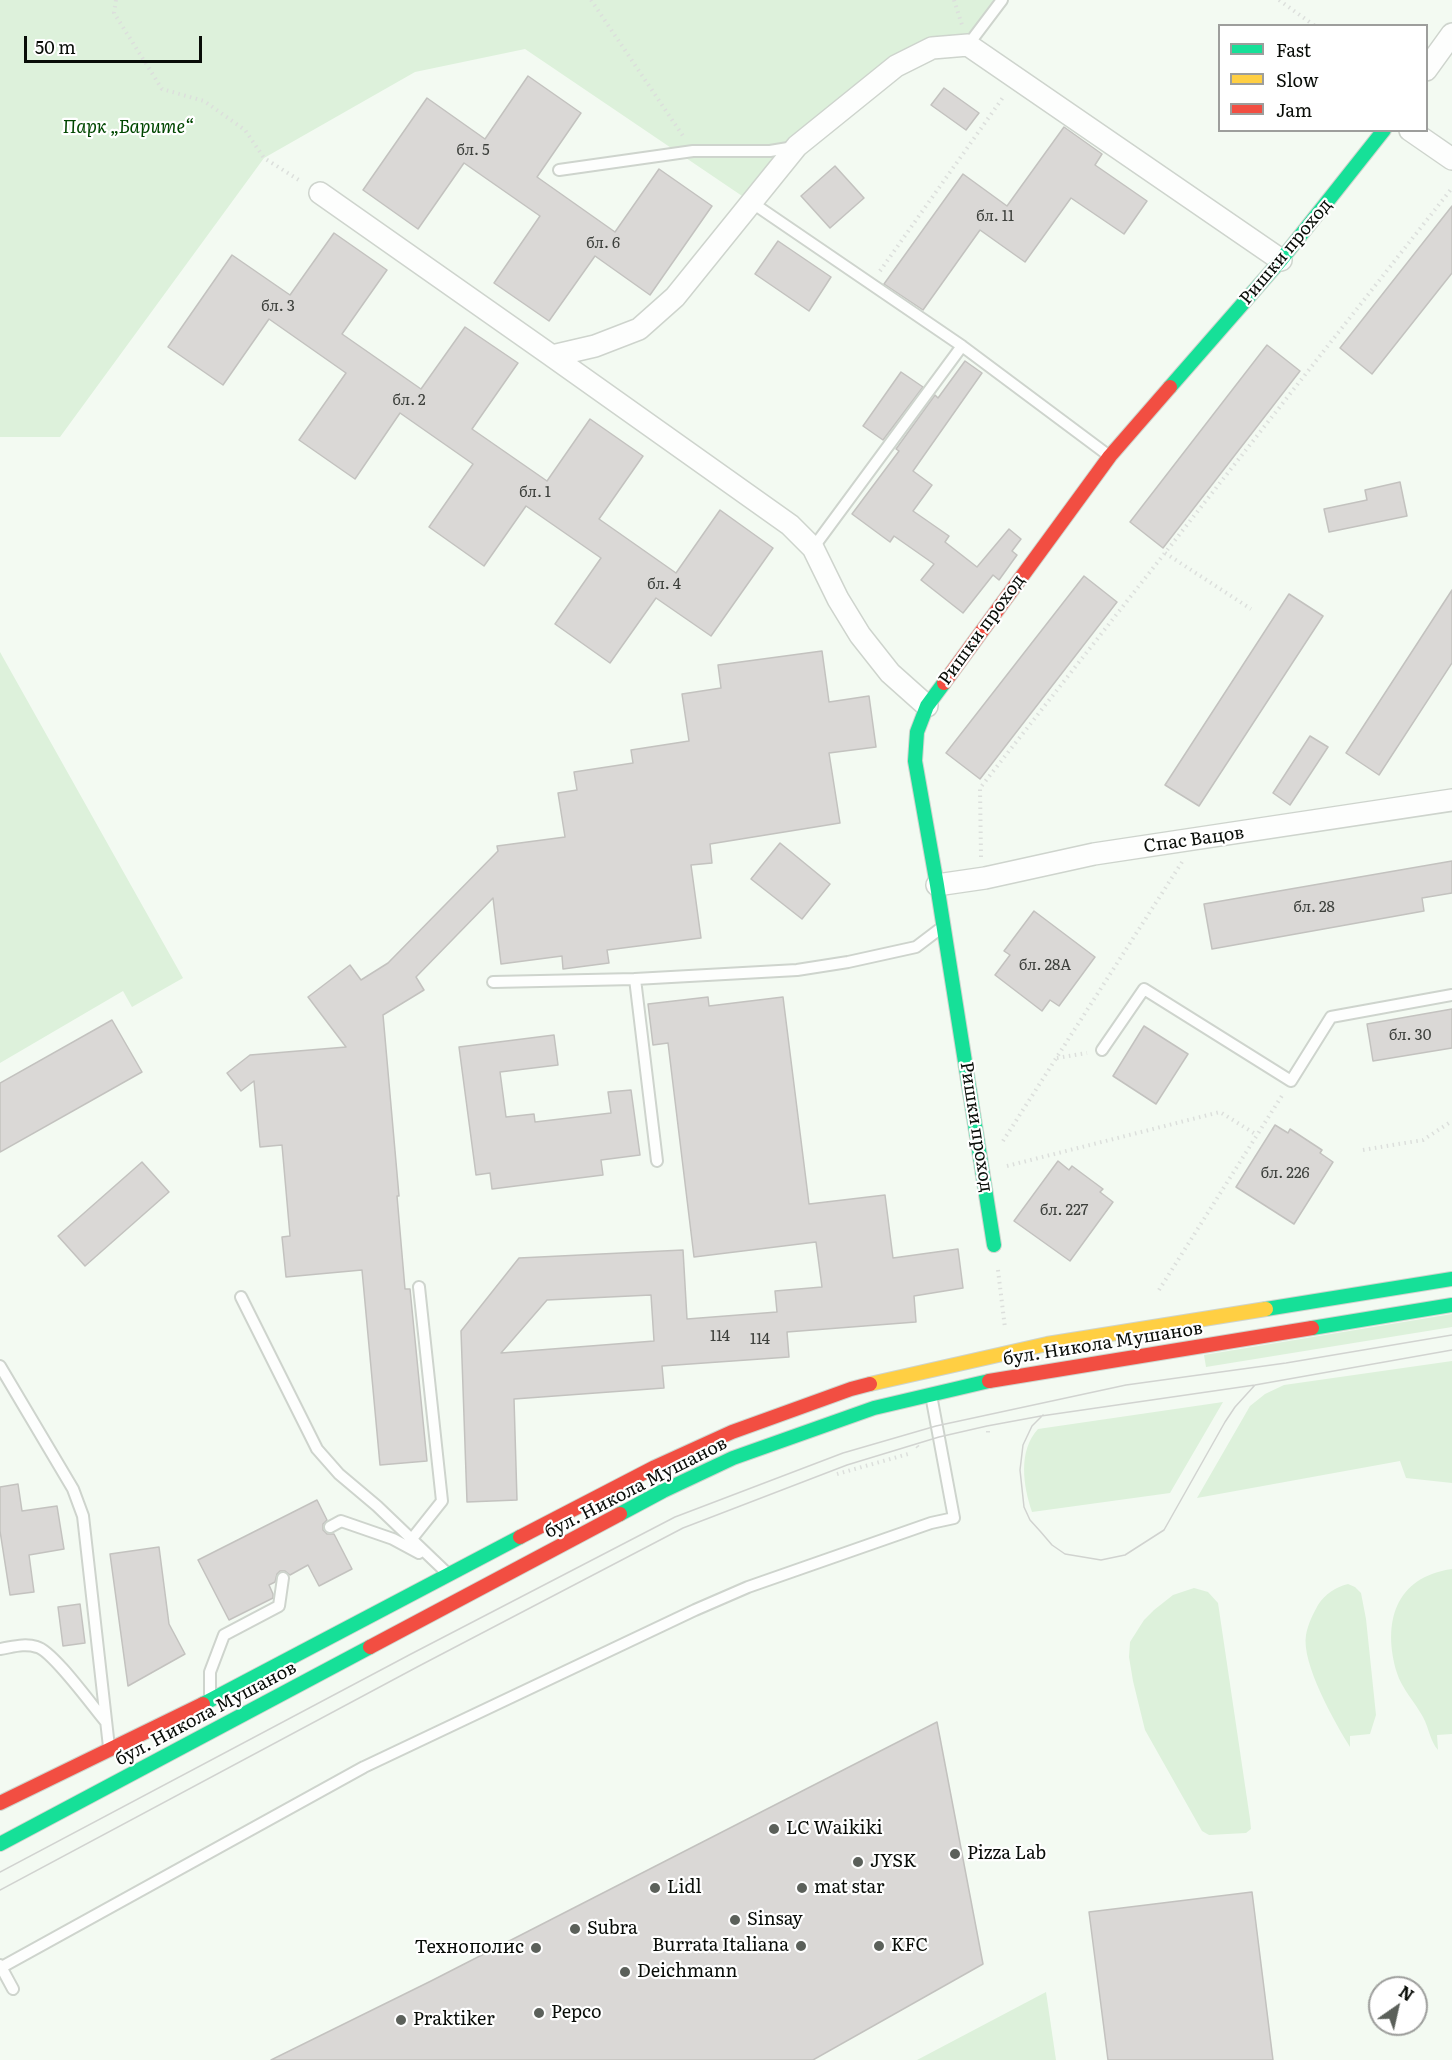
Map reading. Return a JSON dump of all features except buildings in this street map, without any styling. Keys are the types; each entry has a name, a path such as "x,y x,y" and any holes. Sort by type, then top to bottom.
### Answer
{"main road":[{"name":"Ришки проход","path":"994,1245 944,926 915,761 917,732 927,705 1110,456 1281,260 1382,132"},
{"name":"бул. Никола Мушанов","path":"0,1803 210,1700 655,1467 732,1432 851,1389 1047,1344 1452,1279"},
{"name":"бул. Никола Мушанов","path":"0,1844 663,1491 743,1454 873,1408 995,1380 1452,1305"}],"street":[{"path":"1428,67 1452,34"},
{"path":"552,356 595,346 639,329 675,297 797,146 896,66 932,48 968,45 1281,260"},
{"path":"1413,132 1452,159"},
{"path":"320,193 790,525 813,548 838,599 860,635 890,673 927,705"},
{"name":"Спас Вацов","path":"937,885 985,878 1094,854 1452,800"}],"lane":[{"path":"968,45 1002,0"},
{"path":"559,170 693,151 770,151 797,146"},
{"path":"751,202 962,346 1110,456"},
{"path":"813,548 962,346"},
{"path":"493,982 635,979 797,970 848,962 916,947 944,926"},
{"path":"635,979 657,1161"},
{"path":"1102,1050 1144,989 1291,1081 1331,1017 1452,995"},
{"path":"411,1540 442,1501 419,1287"},
{"path":"241,1297 316,1449 339,1474 377,1506 447,1574"},
{"path":"0,1366 73,1489 83,1516 110,1749"},
{"path":"13,1989 0,1966 363,1767 748,1587 931,1522 954,1518 925,1371"},
{"path":"330,1527 341,1521 393,1539 430,1558"},
{"path":"210,1700 210,1672 224,1635 279,1606 283,1578"},
{"path":"0,1649 25,1644 40,1647 58,1664 107,1723"}],"path":[{"path":"116,0 114,13 162,89 204,101 245,130 264,158 320,193"},
{"path":"591,0 693,151"},
{"path":"1280,0 1312,24"},
{"path":"871,283 1017,78"},
{"path":"985,878 981,856 980,788 1452,189"},
{"path":"1165,553 1251,609"},
{"path":"983,1172 1197,840"},
{"path":"1057,1058 1102,1050"},
{"path":"1159,1290 1291,1081"},
{"path":"983,1172 1220,1112 1257,1135"},
{"path":"1363,1150 1423,1140 1452,1121"},
{"path":"994,1245 1005,1318"},
{"path":"837,1474 908,1454"}],"green space":[{"name":"Парк „Барите“","path":"0,0 1002,0 968,45 896,66 751,202 525,49 415,72 264,158 60,437 0,437"},
{"path":"0,652 183,978 132,1007 123,991 0,1063"},
{"path":"1452,1314 1452,1327 1206,1367 1204,1355"},
{"path":"1452,1361 1452,1483 1406,1478 1400,1461 1197,1498 1250,1406 1265,1394 1284,1385"},
{"path":"1223,1402 1170,1493 1032,1512 1026,1491 1024,1469 1027,1447 1038,1429"},
{"path":"1452,1569 1452,1734 1437,1735 1438,1750 1423,1717 1399,1678 1391,1637 1398,1605 1406,1592 1417,1582 1433,1574"},
{"path":"1348,1584 1361,1593 1376,1715 1370,1734 1350,1736 1350,1747 1320,1693 1306,1647 1308,1627 1318,1605 1331,1592"},
{"path":"1194,1588 1208,1592 1218,1603 1250,1819 1251,1829 1246,1833 1209,1835 1202,1831 1145,1730 1133,1681 1129,1657 1130,1642 1144,1620 1173,1595"},
{"path":"1046,1992 1056,2060 917,2060"}],"tram line":[{"path":"0,1872 675,1517 843,1453 936,1426 1126,1385 1286,1363 1452,1335"},
{"path":"0,1890 683,1528 847,1465 939,1437 987,1426 1255,1385 1452,1350"},
{"path":"1043,1415 1032,1426 1023,1445 1020,1470 1024,1507 1030,1520 1052,1545 1065,1554 1101,1560 1125,1555 1164,1530 1225,1422 1255,1385"}],"traffic: fast":[{"path":"1170,387 1281,260 1382,132"},
{"path":"944,683 927,706 917,732 915,761 994,1245"},
{"path":"1266,1309 1452,1279"},
{"path":"1312,1328 1452,1305"},
{"path":"620,1514 733,1458 874,1408 989,1381"},
{"path":"203,1704 520,1537"},
{"path":"0,1844 370,1647"}],"traffic: slow":[{"path":"870,1384 1047,1344 1266,1309"}],"traffic: jam":[{"path":"944,683 1110,456 1170,387"},
{"path":"989,1381 1312,1328"},
{"path":"520,1537 655,1467 732,1432 870,1384"},
{"path":"370,1647 620,1514"},
{"path":"0,1803 203,1704"}],"place":[{"name":"LC Waikiki","path":"774,1829"},
{"name":"Pizza Lab","path":"955,1854"},
{"name":"JYSK","path":"858,1862"},
{"name":"Lidl","path":"655,1888"},
{"name":"mat star","path":"802,1888"},
{"name":"Sinsay","path":"735,1920"},
{"name":"Subra","path":"575,1929"},
{"name":"Burrata Italiana","path":"801,1946"},
{"name":"KFC","path":"879,1946"},
{"name":"Технополис","path":"536,1948"},
{"name":"Deichmann","path":"625,1972"},
{"name":"Pepco","path":"539,2013"},
{"name":"Praktiker","path":"401,2020"}]}
